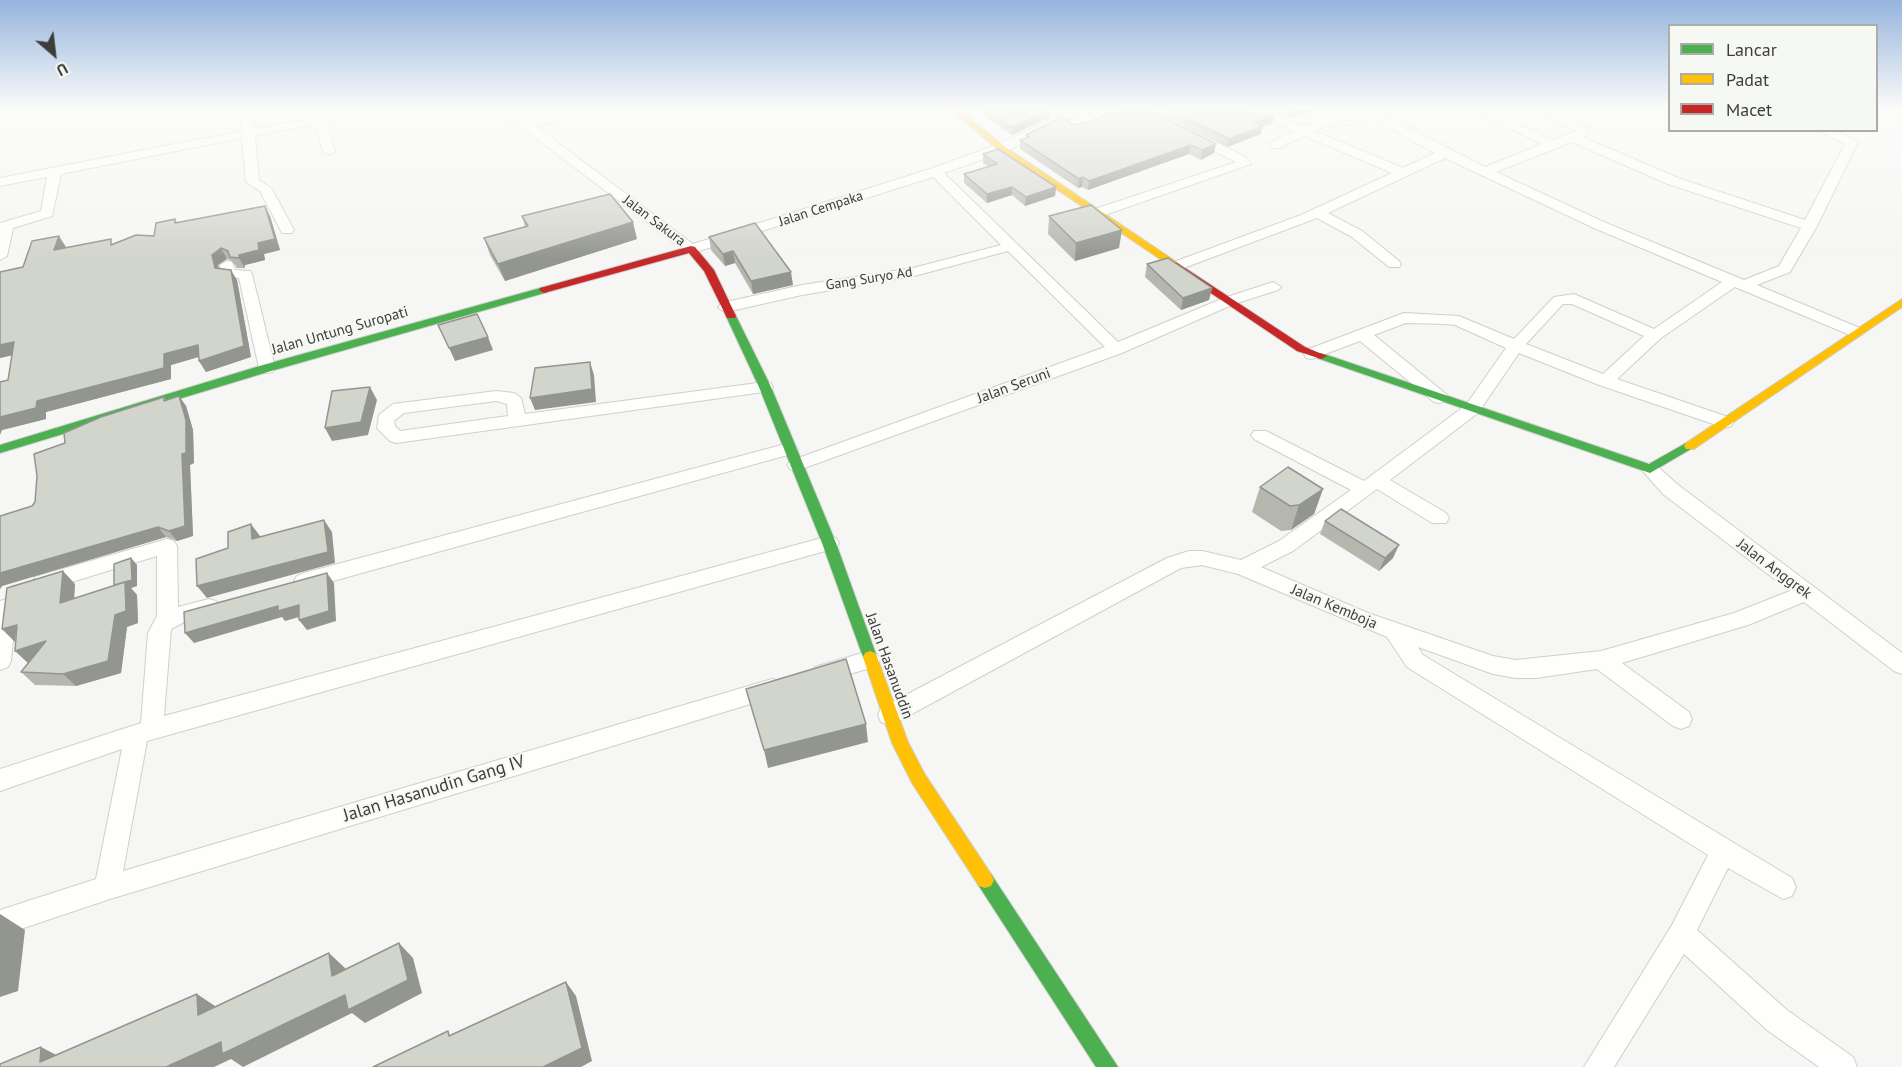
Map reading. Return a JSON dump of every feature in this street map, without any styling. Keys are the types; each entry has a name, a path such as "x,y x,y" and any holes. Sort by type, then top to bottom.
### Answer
{"main road":[{"path":"1018,160 1312,354 1650,469 1678,454 1902,302"},
{"name":"Jalan Hasanuddin","path":"691,249 709,270 765,387 829,543 889,715 918,778 1108,1067"},
{"name":"Jalan Untung Suropati","path":"0,449 267,368 691,249"}],"street":[{"path":"0,182 112,160"},
{"path":"251,160 253,182 266,189 287,230"},
{"name":"Jalan Sakura","path":"573,160 691,249"},
{"name":"Jalan Cempaka","path":"691,249 969,160"},
{"path":"1097,213 1244,164 1241,160"},
{"path":"1373,160 1404,173"},
{"path":"1176,266 1317,213 1431,160"},
{"path":"1459,160 1599,225 1856,332"},
{"path":"1484,172 1515,160"},
{"path":"1624,160 1673,181 1810,226"},
{"path":"1605,381 1655,335 1738,283 1785,269 1845,160"},
{"path":"0,256 6,225 47,213 55,171"},
{"path":"935,172 1116,349"},
{"path":"1317,213 1357,234 1394,264"},
{"name":"Gang Suryo Ad","path":"726,307 802,290 914,272 1012,246"},
{"path":"227,265 228,274 245,274 267,368"},
{"name":"Jalan Seruni","path":"289,585 793,457 1116,349 1229,301 1273,287"},
{"path":"1243,568 1286,546 1445,432 1472,409 1516,346 1559,300 1568,298 1655,335"},
{"path":"1312,354 1409,317 1459,321 1605,381 1725,422"},
{"path":"1362,334 1440,398"},
{"path":"517,420 515,402 508,397 496,396 399,408 385,419 386,428 396,436 517,420 765,387"},
{"path":"1260,435 1370,484 1439,518"},
{"name":"Jalan Anggrek","path":"1650,469 1670,489 1902,665"},
{"path":"0,780 144,733 829,543"},
{"path":"0,661 7,598 11,593 167,546 168,619 159,633 144,733 107,888"},
{"name":"Jalan Kemboja","path":"889,715 1174,563 1189,558 1202,558 1243,568 1352,616 1395,632 1493,665 1516,669 1601,660 1741,620 1805,593"},
{"path":"168,619 232,601"},
{"path":"1395,632 1415,661 1782,887"},
{"name":"Jalan Hasanudin Gang IV","path":"0,923 107,888 869,660"},
{"path":"1601,660 1681,719"},
{"path":"1598,1067 1681,934 1723,852"},
{"path":"1681,934 1777,1020 1843,1067"}],"building":[{"path":"991,160 1014,160 1056,187 1026,197 1012,187 987,194 964,174 997,164"},
{"path":"1050,160 1149,160 1089,181 1083,177 1079,179"},
{"path":"610,194 633,222 498,264 484,238 528,226 522,216"},
{"path":"1091,205 1122,230 1076,243 1049,216"},
{"path":"265,206 275,239 258,243 259,250 239,255 239,258 230,257 228,251 221,248 212,255 215,268 231,270 244,346 199,361 198,345 164,354 164,368 37,401 36,408 0,417 0,382 8,380 14,342 0,345 0,272 23,267 32,241 59,236 54,250 111,239 111,245 136,235 154,236 156,223 175,219 175,223"},
{"path":"755,223 791,272 751,281 733,251 723,254 709,237"},
{"path":"1168,258 1212,288 1183,298 1147,264"},
{"path":"477,314 488,337 449,348 438,325"},
{"path":"590,362 592,389 530,398 535,368"},
{"path":"370,387 361,422 325,428 332,391"},
{"path":"179,396 186,420 186,453 182,454 185,526 169,531 158,527 0,573 0,516 32,506 35,502 37,476 34,454 65,443 64,433 101,417 164,397 164,401"},
{"path":"1288,467 1323,489 1299,505 1290,506 1260,487"},
{"path":"1341,509 1399,545 1385,558 1325,521"},
{"path":"324,520 328,552 197,586 196,559 228,548 228,532 251,524 252,539"},
{"path":"131,558 132,580 114,585 114,564"},
{"path":"63,571 60,603 125,582 126,611 115,615 108,661 63,674 21,672 46,641 15,651 17,625 2,629 7,588"},
{"path":"327,573 329,611 299,620 299,605 278,611 278,606 185,633 184,612"},
{"path":"846,659 866,724 764,750 746,689"},
{"path":"399,943 408,980 348,1010 345,995 222,1054 221,1042 166,1067 0,1067 0,1064 41,1047 40,1062 197,994 198,1015 329,953 332,976"},
{"path":"566,982 582,1048 543,1067 373,1067 448,1031 449,1036"}],"traffic: fast":[{"path":"0,449 267,368 544,290"},
{"path":"731,316 765,387 829,543 870,657"},
{"path":"1321,356 1650,469 1690,446"},
{"path":"985,880 1108,1067"}],"traffic: slow":[{"path":"1019,160 1176,265"},
{"path":"1690,446 1902,302"},
{"path":"870,657 900,743 918,778 985,880"}],"traffic: jam":[{"path":"544,290 691,249 709,270 731,316"},
{"path":"1176,265 1301,349 1321,356"}]}
